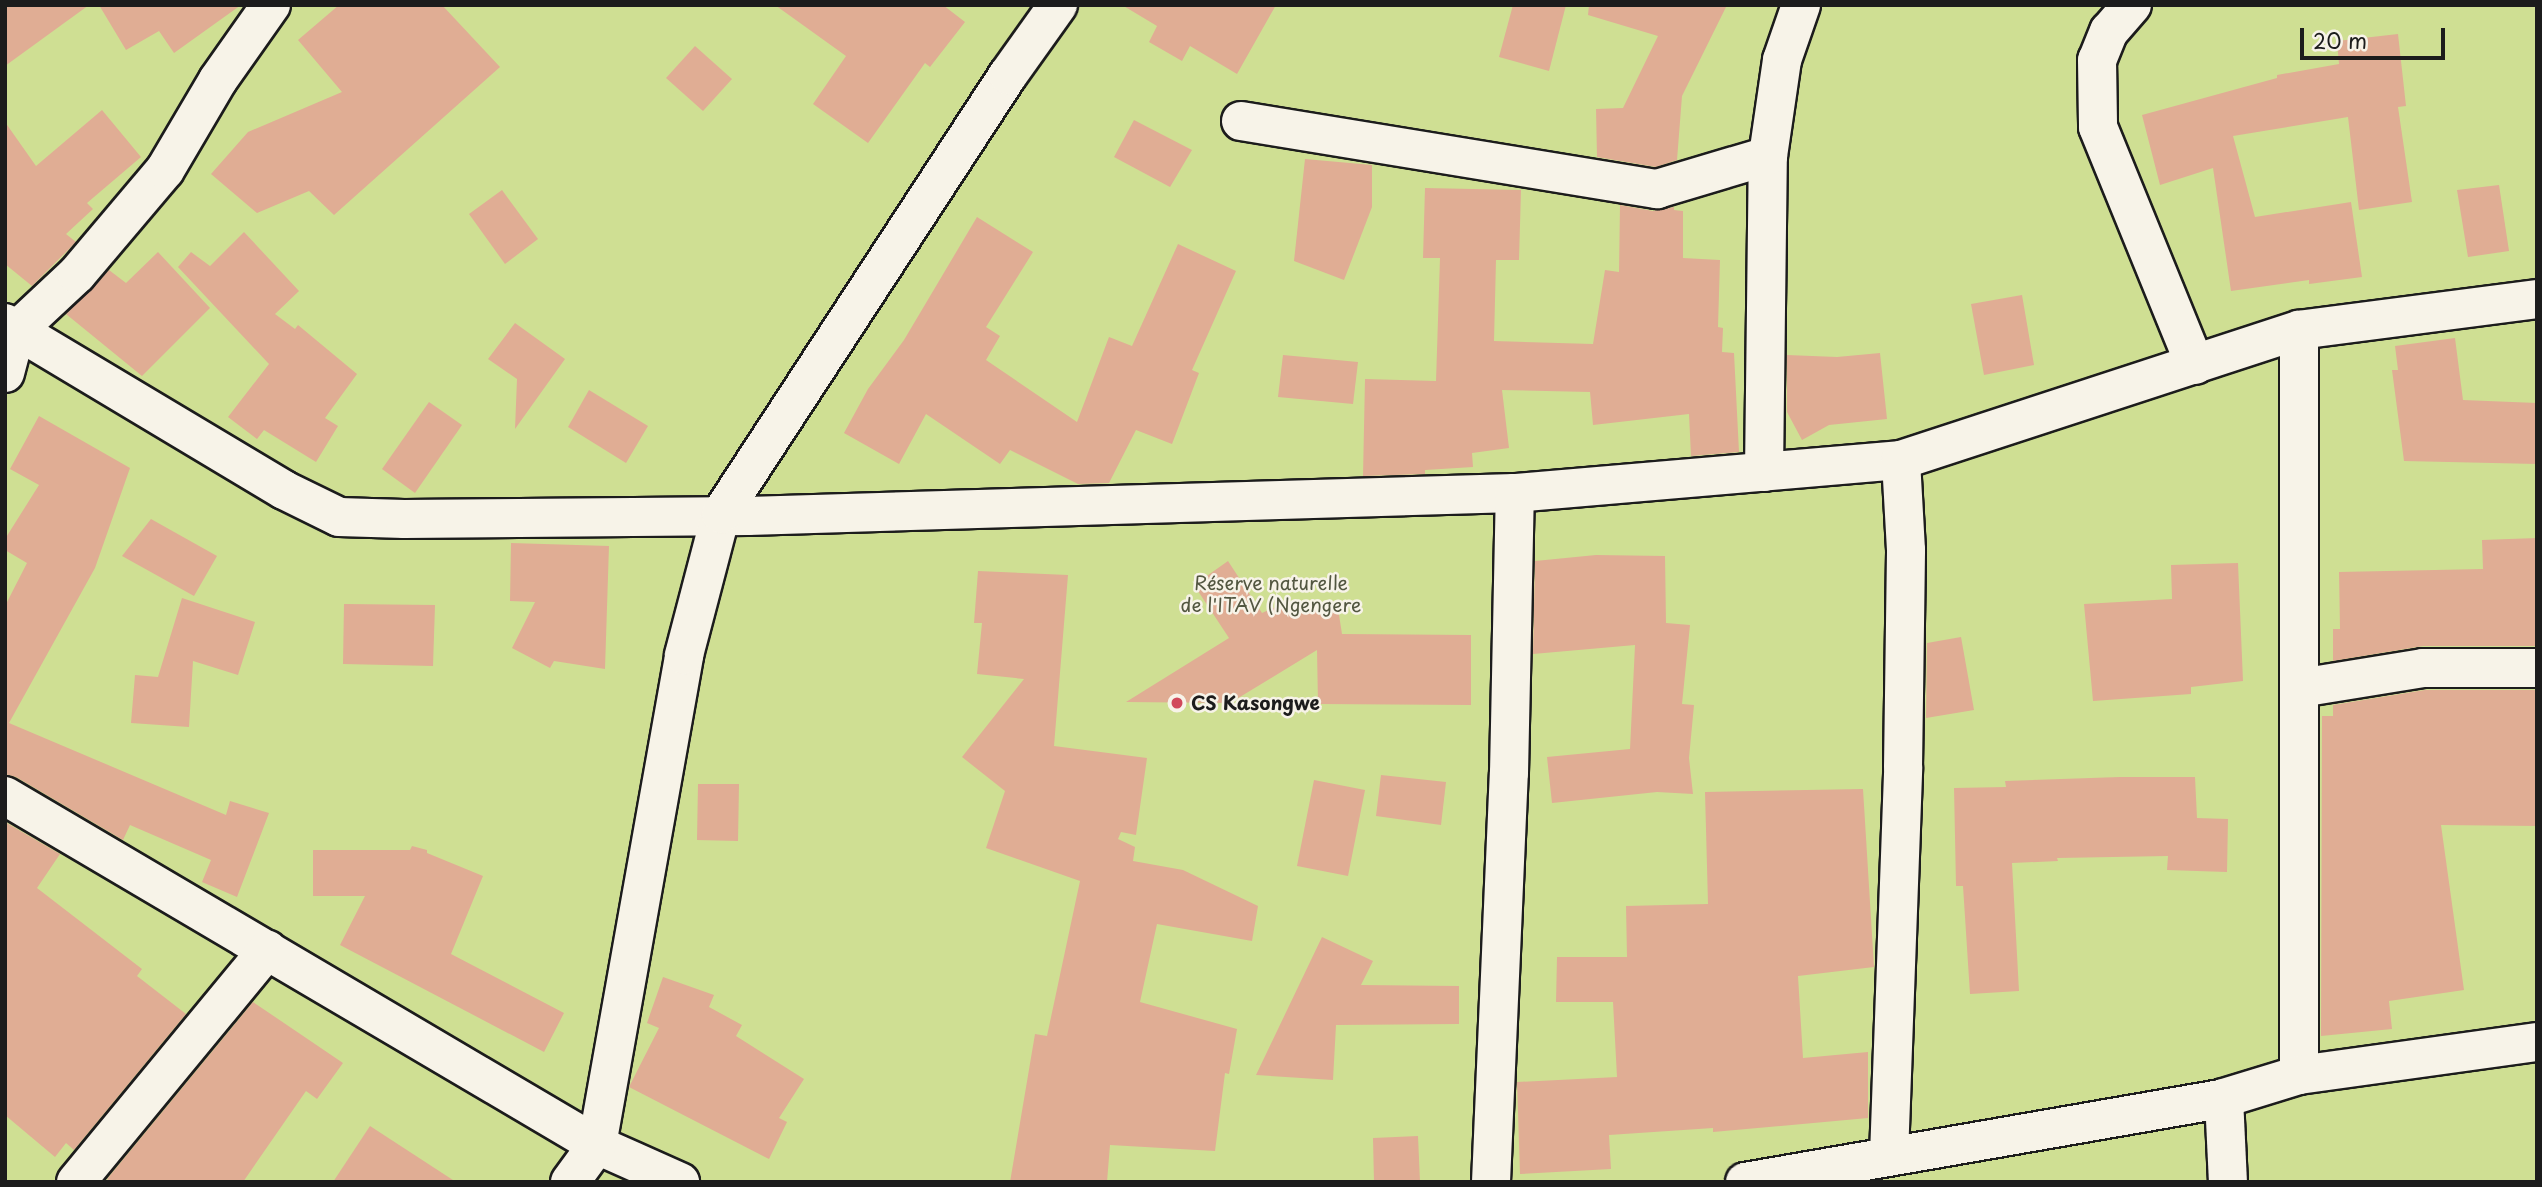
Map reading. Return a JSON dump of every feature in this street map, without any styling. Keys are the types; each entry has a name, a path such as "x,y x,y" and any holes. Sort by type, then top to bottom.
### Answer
{"street":[{"path":"5,373 11,327 77,274 165,170 218,80 271,5"},
{"path":"570,1182 597,1145 684,655 721,514 1008,75 1058,5"},
{"path":"1764,472 1768,156 1782,60 1801,5"},
{"path":"2132,5 2109,31 2097,60 2098,127 2195,365"},
{"path":"1241,121 1657,189 1768,156"},
{"path":"11,327 284,490 340,517 404,519 721,514 748,516 1515,494 1901,460 2299,330 2537,299"},
{"path":"2299,330 2299,1075"},
{"path":"1889,1156 1903,767 1906,550 1901,460"},
{"path":"1491,1182 1509,773 1515,494"},
{"path":"2300,688 2423,668 2537,668"},
{"path":"5,796 597,1145 680,1182"},
{"path":"76,1182 267,950"},
{"path":"1745,1182 2224,1098 2299,1075 2537,1042"},
{"path":"2224,1098 2228,1182"}],"green space":[{"name":"Réserve naturelle de l'ITAV (Ngengere","path":"5,5 2537,5 2537,1182 5,1182"}],"building":[{"path":"5,5 89,5 5,66"},
{"path":"99,5 241,5 174,53 159,31 126,50"},
{"path":"339,5 442,5 500,67 334,215 309,191 257,213 211,174 248,132 342,92 298,40"},
{"path":"775,5 943,5 965,22 930,67 925,63 868,143 813,104 846,56"},
{"path":"1122,5 1276,5 1237,74 1190,46 1182,61 1149,42 1157,26"},
{"path":"1513,5 1566,5 1549,71 1499,57"},
{"path":"1589,5 1727,5 1682,96 1677,160 1656,167 1597,157 1596,109 1623,108 1658,36 1588,15"},
{"path":"2398,34 2406,106 2398,107 2412,202 2359,210 2348,117 2233,136 2255,217 2351,202 2362,277 2309,284 2309,280 2231,291 2213,168 2160,185 2142,115 2277,78 2277,75 2339,64 2337,41"},
{"path":"695,46 732,79 703,111 666,78"},
{"path":"102,110 141,157 87,203 93,209 66,234 76,242 32,286 5,264 5,122 36,166"},
{"path":"1134,120 1192,150 1170,187 1114,157"},
{"path":"1305,159 1372,165 1372,207 1344,280 1294,261"},
{"path":"2499,185 2509,251 2468,257 2457,190"},
{"path":"1425,188 1521,190 1519,260 1496,260 1494,341 1593,344 1605,270 1619,272 1620,205 1653,211 1674,207 1674,210 1683,211 1683,258 1720,260 1718,327 1723,328 1722,352 1734,353 1739,452 1691,456 1689,414 1593,425 1590,392 1502,390 1509,448 1472,453 1473,467 1425,470 1425,474 1363,476 1365,379 1436,381 1440,258 1423,258"},
{"path":"502,190 538,239 505,264 469,214"},
{"path":"977,217 1033,252 986,327 1000,336 986,360 1077,422 1109,337 1132,346 1178,244 1236,271 1192,370 1199,373 1172,444 1136,430 1109,483 1078,484 1010,450 1000,464 926,414 899,464 844,433 868,389 904,340"},
{"path":"244,232 299,291 275,314 295,329 298,325 357,374 325,418 338,426 316,462 264,430 257,439 228,417 269,364 178,267 191,252 210,266"},
{"path":"158,252 210,308 142,376 66,314 109,270 126,283"},
{"path":"2022,295 2034,365 1984,375 1971,304"},
{"path":"515,323 565,359 515,429 517,379 488,359"},
{"path":"2455,338 2463,400 2537,403 2537,464 2404,461 2392,370 2398,370 2395,346"},
{"path":"1880,353 1887,419 1829,425 1802,440 1787,412 1787,355 1837,357"},
{"path":"1283,355 1358,362 1353,404 1278,397"},
{"path":"589,390 648,426 626,463 568,427"},
{"path":"429,402 462,425 415,493 382,469"},
{"path":"39,416 130,468 95,568 9,723 226,815 230,801 269,813 237,897 202,882 211,860 130,825 123,840 16,777 5,774 5,606 27,563 5,550 5,539 39,485 10,469"},
{"path":"151,519 217,556 194,596 122,556"},
{"path":"2537,538 2537,646 2423,646 2333,661 2333,629 2340,629 2339,572 2483,569 2482,540"},
{"path":"511,543 609,546 605,669 554,661 550,668 512,648 535,602 510,601"},
{"path":"1596,555 1665,556 1666,623 1690,625 1682,704 1694,705 1689,758 1693,794 1657,792 1552,803 1547,757 1630,749 1635,645 1533,654 1535,561"},
{"path":"1228,561 1262,613 1282,604 1285,610 1337,602 1342,634 1471,635 1471,705 1318,704 1317,650 1230,703 1126,702 1229,638 1194,585"},
{"path":"2238,563 2243,681 2191,687 2191,694 2093,701 2084,604 2172,599 2171,565"},
{"path":"978,571 1068,575 1054,746 1147,758 1136,835 1121,832 1118,839 1135,847 1133,861 1183,870 1258,906 1252,941 1157,924 1140,1002 1237,1029 1229,1074 1225,1073 1215,1151 1110,1145 1107,1182 1010,1182 1035,1034 1047,1036 1080,881 986,848 1005,791 962,757 1024,679 977,674 982,623 974,623"},
{"path":"182,598 255,622 238,675 193,661 189,727 131,723 135,675 158,677"},
{"path":"344,604 435,605 433,666 343,664"},
{"path":"1961,637 1974,710 1926,718 1927,643"},
{"path":"2425,690 2537,690 2537,826 2441,825 2464,990 2389,1001 2392,1029 2321,1036 2322,716 2333,716 2333,705"},
{"path":"1381,775 1446,782 1441,825 1376,816"},
{"path":"2195,777 2197,818 2228,819 2227,872 2167,870 2168,856 2057,858 2058,861 2012,863 2019,991 1970,994 1963,886 1956,886 1954,788 2006,787 2005,781"},
{"path":"1314,780 1365,790 1348,876 1297,866"},
{"path":"698,784 739,784 738,841 697,840"},
{"path":"1863,789 1874,967 1798,976 1803,1058 1868,1052 1868,1118 1713,1132 1713,1128 1609,1135 1611,1169 1520,1174 1517,1082 1617,1077 1613,1002 1556,1002 1557,957 1627,957 1626,906 1708,904 1705,792"},
{"path":"5,822 60,854 37,888 142,969 137,976 186,1014 74,1150 66,1143 55,1157 5,1115"},
{"path":"412,846 427,850 427,853 483,876 451,954 564,1013 544,1052 340,945 365,896 313,896 313,850 410,850"},
{"path":"1322,937 1373,961 1361,985 1459,986 1459,1024 1336,1025 1333,1080 1256,1075"},
{"path":"663,977 714,995 709,1007 742,1025 736,1036 804,1079 779,1118 787,1122 769,1159 629,1087 659,1028 647,1023"},
{"path":"253,1002 343,1063 317,1099 306,1091 243,1182 111,1182 107,1179"},
{"path":"370,1126 456,1182 333,1182"},
{"path":"1418,1136 1420,1182 1374,1182 1373,1138"}],"place":[{"name":"CS Kasongwe","path":"1177,703"}]}
